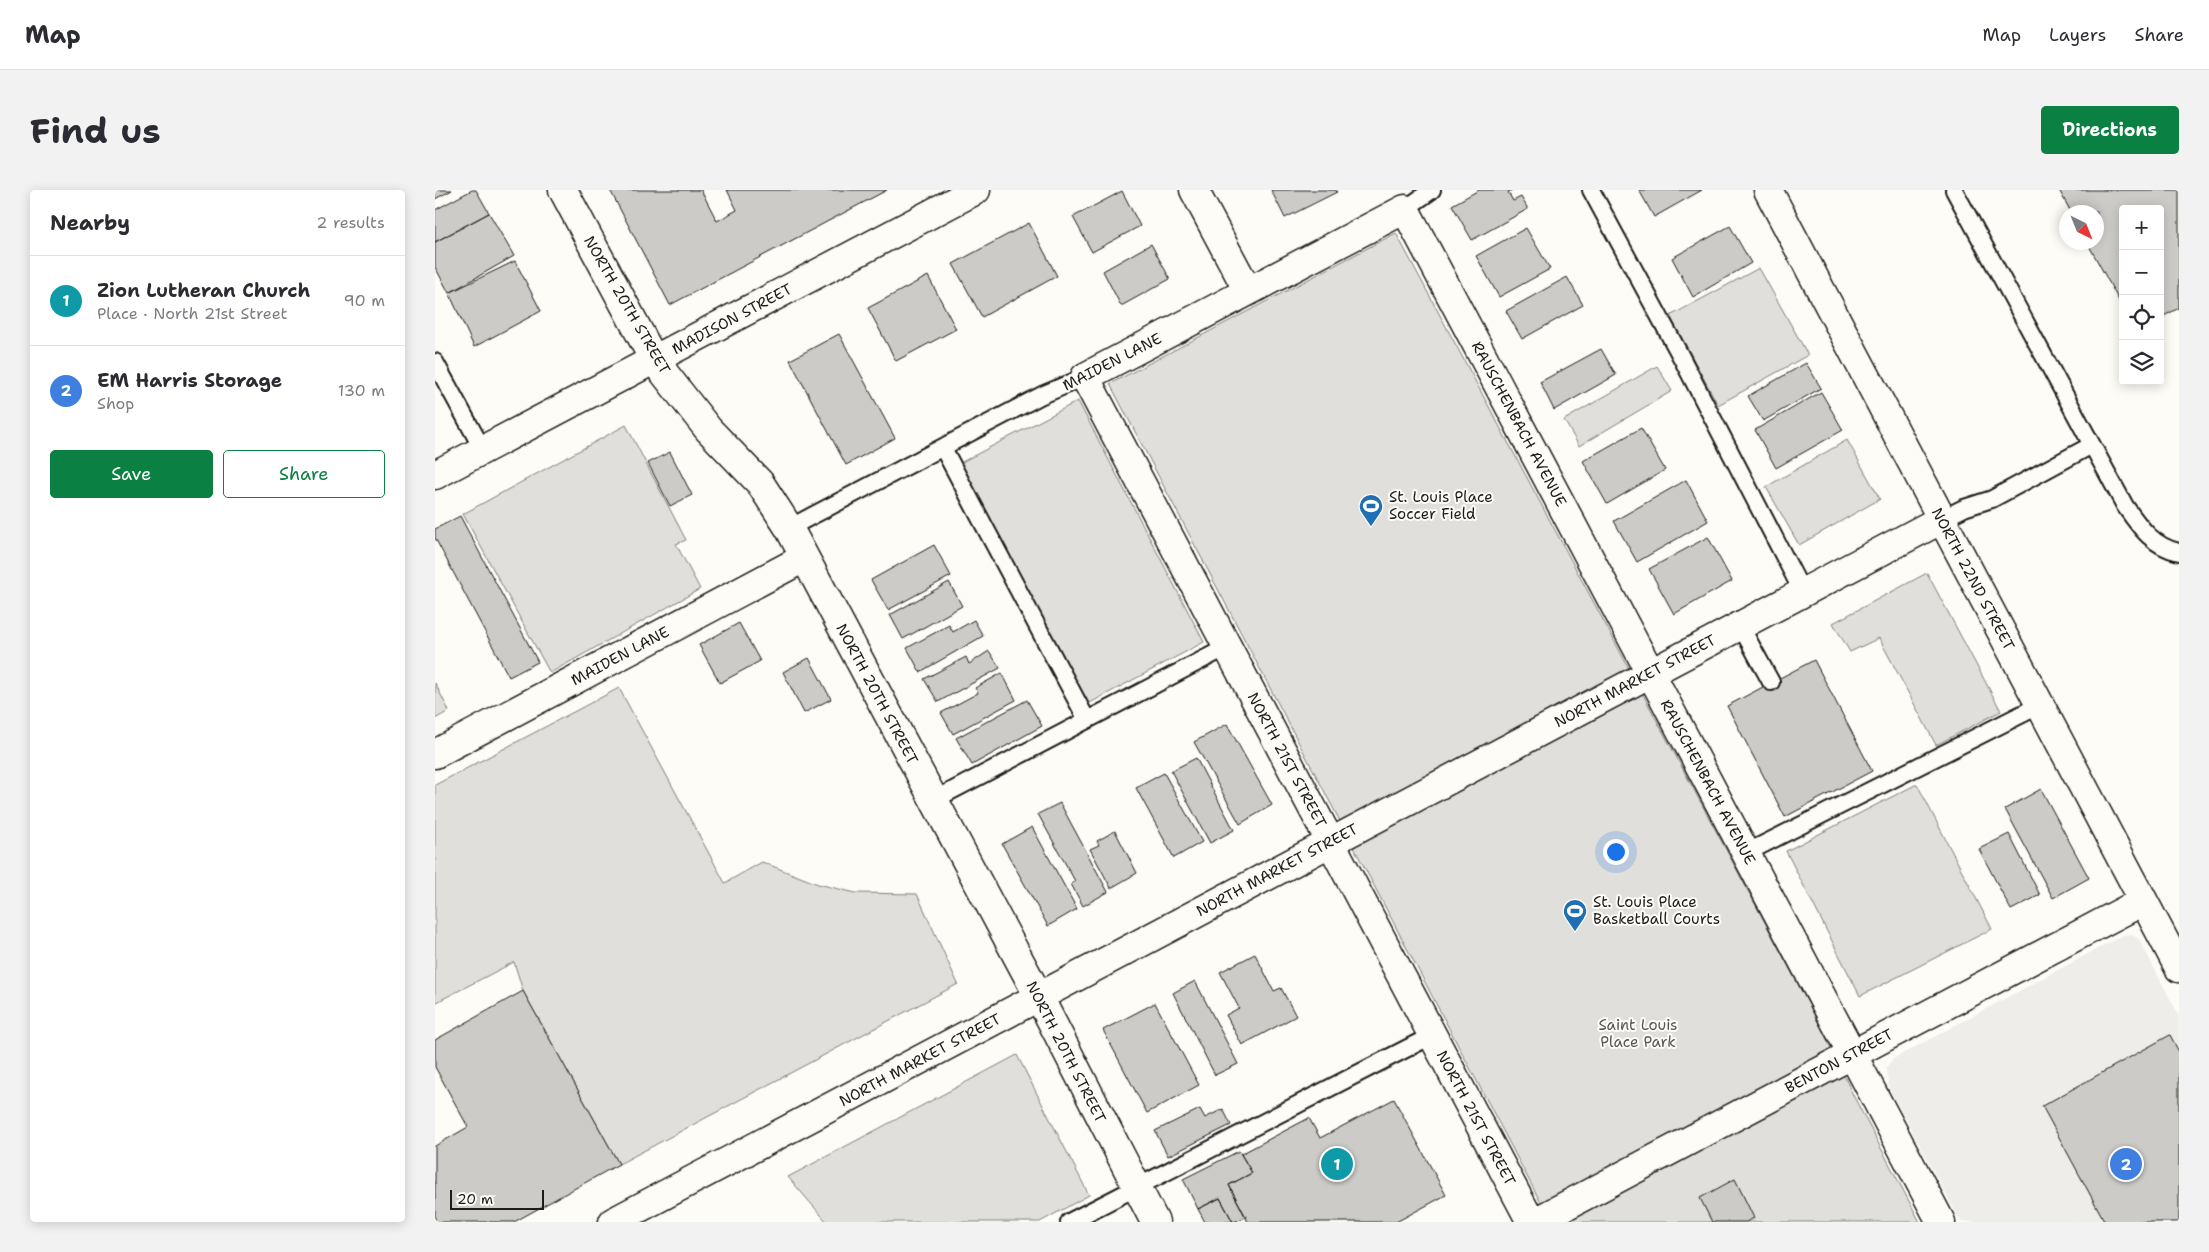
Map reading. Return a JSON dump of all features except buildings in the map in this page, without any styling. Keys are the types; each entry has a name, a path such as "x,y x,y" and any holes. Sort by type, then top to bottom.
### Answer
{"street":[{"name":"NORTH 20TH STREET","path":"563,190 654,360 709,429 760,483 789,528 1039,997 1155,1222"},
{"name":"MADISON STREET","path":"435,475 976,190"},
{"path":"1194,190 1248,291"},
{"name":"NORTH 22ND STREET","path":"1768,190 2179,968"},
{"name":"MAIDEN LANE","path":"1085,377 1405,209"},
{"name":"RAUSCHENBACH AVENUE","path":"1405,209 1941,1222"},
{"name":"NORTH 21ST STREET","path":"1085,377 1533,1222"},
{"name":"NORTH MARKET STREET","path":"613,1222 1942,519"},
{"name":"MAIDEN LANE","path":"435,754 804,558"},
{"name":"BENTON STREET","path":"1533,1222 2143,901"}],"lane":[{"name":"MAIDEN LANE","path":"1405,209 1432,190"},
{"path":"1591,190 1678,351 1803,593"},
{"path":"1954,190 2090,446 2125,506 2145,534 2169,550 2179,552"},
{"path":"435,362 483,450"},
{"name":"MAIDEN LANE","path":"789,528 1043,395 1085,377"},
{"path":"1942,519 1964,508 1992,499 2090,446"},
{"path":"943,448 1087,720"},
{"path":"1740,626 1771,682"},
{"path":"934,800 1227,647"},
{"path":"1746,853 2040,705"},
{"path":"1069,1222 1433,1035"}],"shaded area":[{"path":"2123,935 2132,935 2139,939 2179,1016 2179,1222 1961,1222 1889,1088 1886,1068 1893,1059"}],"green space":[{"name":"Saint Louis Place Park","path":"1396,233 1822,1029 1854,1097 1920,1222 1551,1222 1110,384"},
{"path":"1759,268 1808,355 1718,405 1670,316"},
{"path":"1657,366 1672,391 1579,446 1564,420"},
{"path":"1078,401 1204,642 1086,705 960,463"},
{"path":"626,425 686,540 676,544 700,589 550,673 463,514"},
{"path":"1847,440 1880,499 1799,545 1766,487"},
{"path":"1927,573 2001,711 1936,745 1879,638 1850,652 1833,623"},
{"path":"435,683 449,711 435,719"},
{"path":"619,688 725,883 762,862 818,884 856,893 917,894 958,984 619,1164 523,991 514,962 435,1003 435,785"},
{"path":"1917,784 1992,929 1860,996 1786,851"},
{"path":"1017,1055 1089,1195 1040,1222 827,1222 788,1177"}],"place":[{"name":"St. Louis Place Soccer Field","path":"1371,527"},
{"name":"St. Louis Place Basketball Courts","path":"1575,932"},
{"name":"Zion Lutheran Church","path":"1337,1164"},
{"name":"EM Harris Storage","path":"2126,1164"}]}
